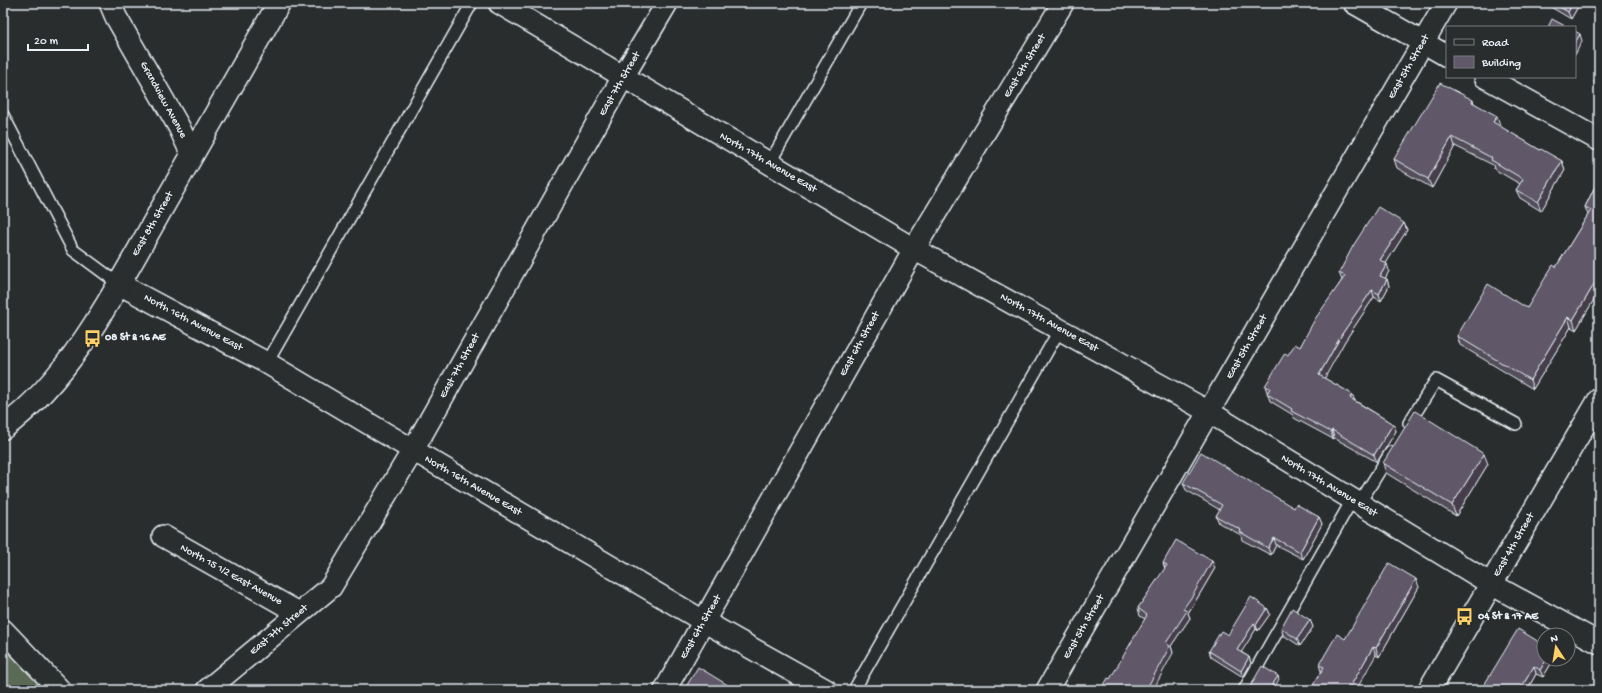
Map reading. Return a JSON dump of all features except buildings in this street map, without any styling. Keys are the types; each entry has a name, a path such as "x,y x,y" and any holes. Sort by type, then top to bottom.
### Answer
{"street":[{"name":"Grandview Avenue","path":"110,3 116,17 179,127 192,155"},
{"name":"East 8th Street","path":"3,428 38,396 82,342 119,284 279,3"},
{"name":"North 17th Avenue East","path":"499,3 914,249 1209,412 1491,584 1599,643"},
{"name":"East 7th Street","path":"207,690 331,587 413,450 623,77 667,3"},
{"name":"East 6th Street","path":"665,690 705,622 914,249 1063,3"},
{"path":"1354,3 1446,55"},
{"name":"East 5th Street","path":"1047,690 1446,3"},
{"path":"1487,78 1599,140"},
{"name":"North 16th Avenue East","path":"119,284 267,363 705,622 826,690"},
{"name":"East 4th Street","path":"1429,690 1599,400"},
{"name":"North 15 1/2 East Avenue","path":"163,536 300,613"},
{"path":"3,630 60,690"}],"lane":[{"path":"267,363 472,3"},
{"path":"769,164 861,3"},
{"path":"3,115 73,250 119,284"},
{"path":"854,690 1060,330"},
{"path":"1403,432 1436,380 1516,424"},
{"path":"1244,690 1355,502 1395,445"}],"green space":[{"path":"3,645 44,690 3,690"}],"place":[{"name":"08 St & 16 AE","path":"92,338"},
{"name":"04 St & 17 AE","path":"1465,617"}]}
